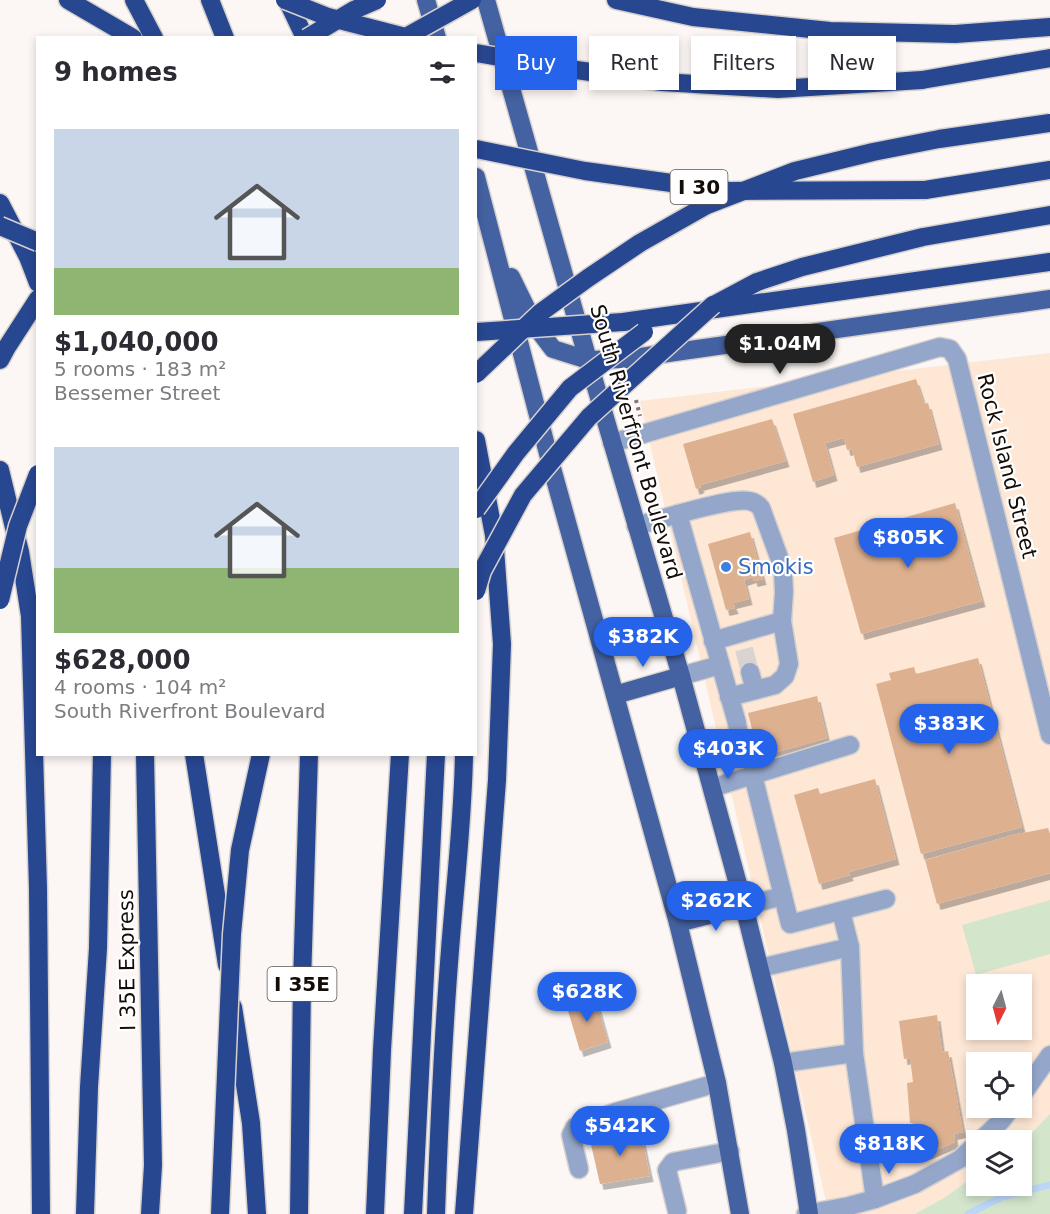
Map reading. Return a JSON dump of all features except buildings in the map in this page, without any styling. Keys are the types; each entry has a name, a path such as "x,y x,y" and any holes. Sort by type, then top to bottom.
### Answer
{"highway":[{"path":"68,0 131,36"},
{"path":"134,0 153,36"},
{"path":"210,0 224,36"},
{"path":"286,0 305,36"},
{"path":"286,0 328,17 399,36"},
{"path":"309,36 354,10 377,0"},
{"path":"410,36 472,0"},
{"path":"616,0 693,17 830,31 955,34 1050,27"},
{"path":"477,53 562,69 662,82 778,89 922,80 1050,58"},
{"path":"477,373 540,313 640,243 707,204 795,171 873,152 939,139 1050,123"},
{"name":"I 30","path":"477,149 585,171 729,191 925,190 1050,170"},
{"path":"0,202 33,249 36,265"},
{"path":"477,508 516,453 570,388 644,332 713,305 757,282 802,267 923,237 1050,215"},
{"path":"0,226 33,249 36,269"},
{"path":"33,249 36,275"},
{"path":"477,333 623,322 1050,262"},
{"path":"0,360 36,302"},
{"path":"477,588 482,571 523,495 589,417 713,305"},
{"path":"464,1214 497,780 502,644 494,535 477,445"},
{"path":"0,470 20,552 30,616 38,888 41,1214"},
{"path":"0,600 18,526 36,479"},
{"path":"85,1214 89,1087 98,948 102,756"},
{"name":"I 35E Express","path":"145,756 153,1165"},
{"path":"194,756 251,1123 257,1214"},
{"path":"220,1214 232,934 240,850 261,756"},
{"name":"I 35E","path":"299,1214 302,982 309,756"},
{"path":"375,1214 382,1050 400,756"},
{"path":"413,1214 436,756"},
{"path":"436,1214 441,1089 450,951 460,850 464,756"},
{"path":"150,1214 153,1165"},
{"path":"153,1165 162,1214"}],"main road":[{"path":"426,0 436,36"},
{"name":"South Riverfront Boulevard","path":"486,0 681,676 744,906 783,1063 796,1130 808,1214"},
{"path":"477,181 550,461 678,923 717,1083 740,1214"},
{"path":"495,246 534,324 553,349 588,360 626,359 1050,299"},
{"path":"615,695 681,676"},
{"path":"678,923 744,906"}],"street":[{"name":"Rock Island Street","path":"645,434 940,347 950,349 957,359 1050,735"},
{"path":"612,443 645,434"},
{"path":"636,526 726,502 748,500 757,503 761,508 783,573 782,621 789,664 785,676 775,685 729,697"},
{"path":"678,514 739,737 736,745 704,759"},
{"path":"713,640 742,641 782,621"},
{"path":"681,676 720,665"},
{"path":"750,672 755,690"},
{"path":"711,788 850,746"},
{"path":"753,775 790,924 886,899"},
{"path":"744,906 783,896"},
{"path":"841,911 850,947 854,1053 875,1199"},
{"path":"760,968 850,947"},
{"path":"783,1063 854,1053"},
{"path":"1032,1081 1050,1055"},
{"path":"579,1168 571,1135 575,1127 616,1112 717,1083"},
{"path":"991,1130 1003,1118"},
{"path":"677,1211 667,1170 673,1162 730,1151"},
{"path":"808,1214 875,1199 915,1184 966,1153"}],"path":[{"path":"635,394 645,434"}],"shaded area":[{"path":"1050,353 1050,1214 829,1214 640,401"}],"green space":[{"path":"1050,900 1050,954 976,974 962,925"},
{"path":"1050,1114 1050,1214 915,1214 966,1182 966,1196 1032,1196 1032,1133"}],"waterway":[{"path":"968,1214 1002,1197 1050,1185"}],"tunnel":[{"path":"744,649 750,672"}],"place":[{"name":"Smokis","path":"726,567"}]}
